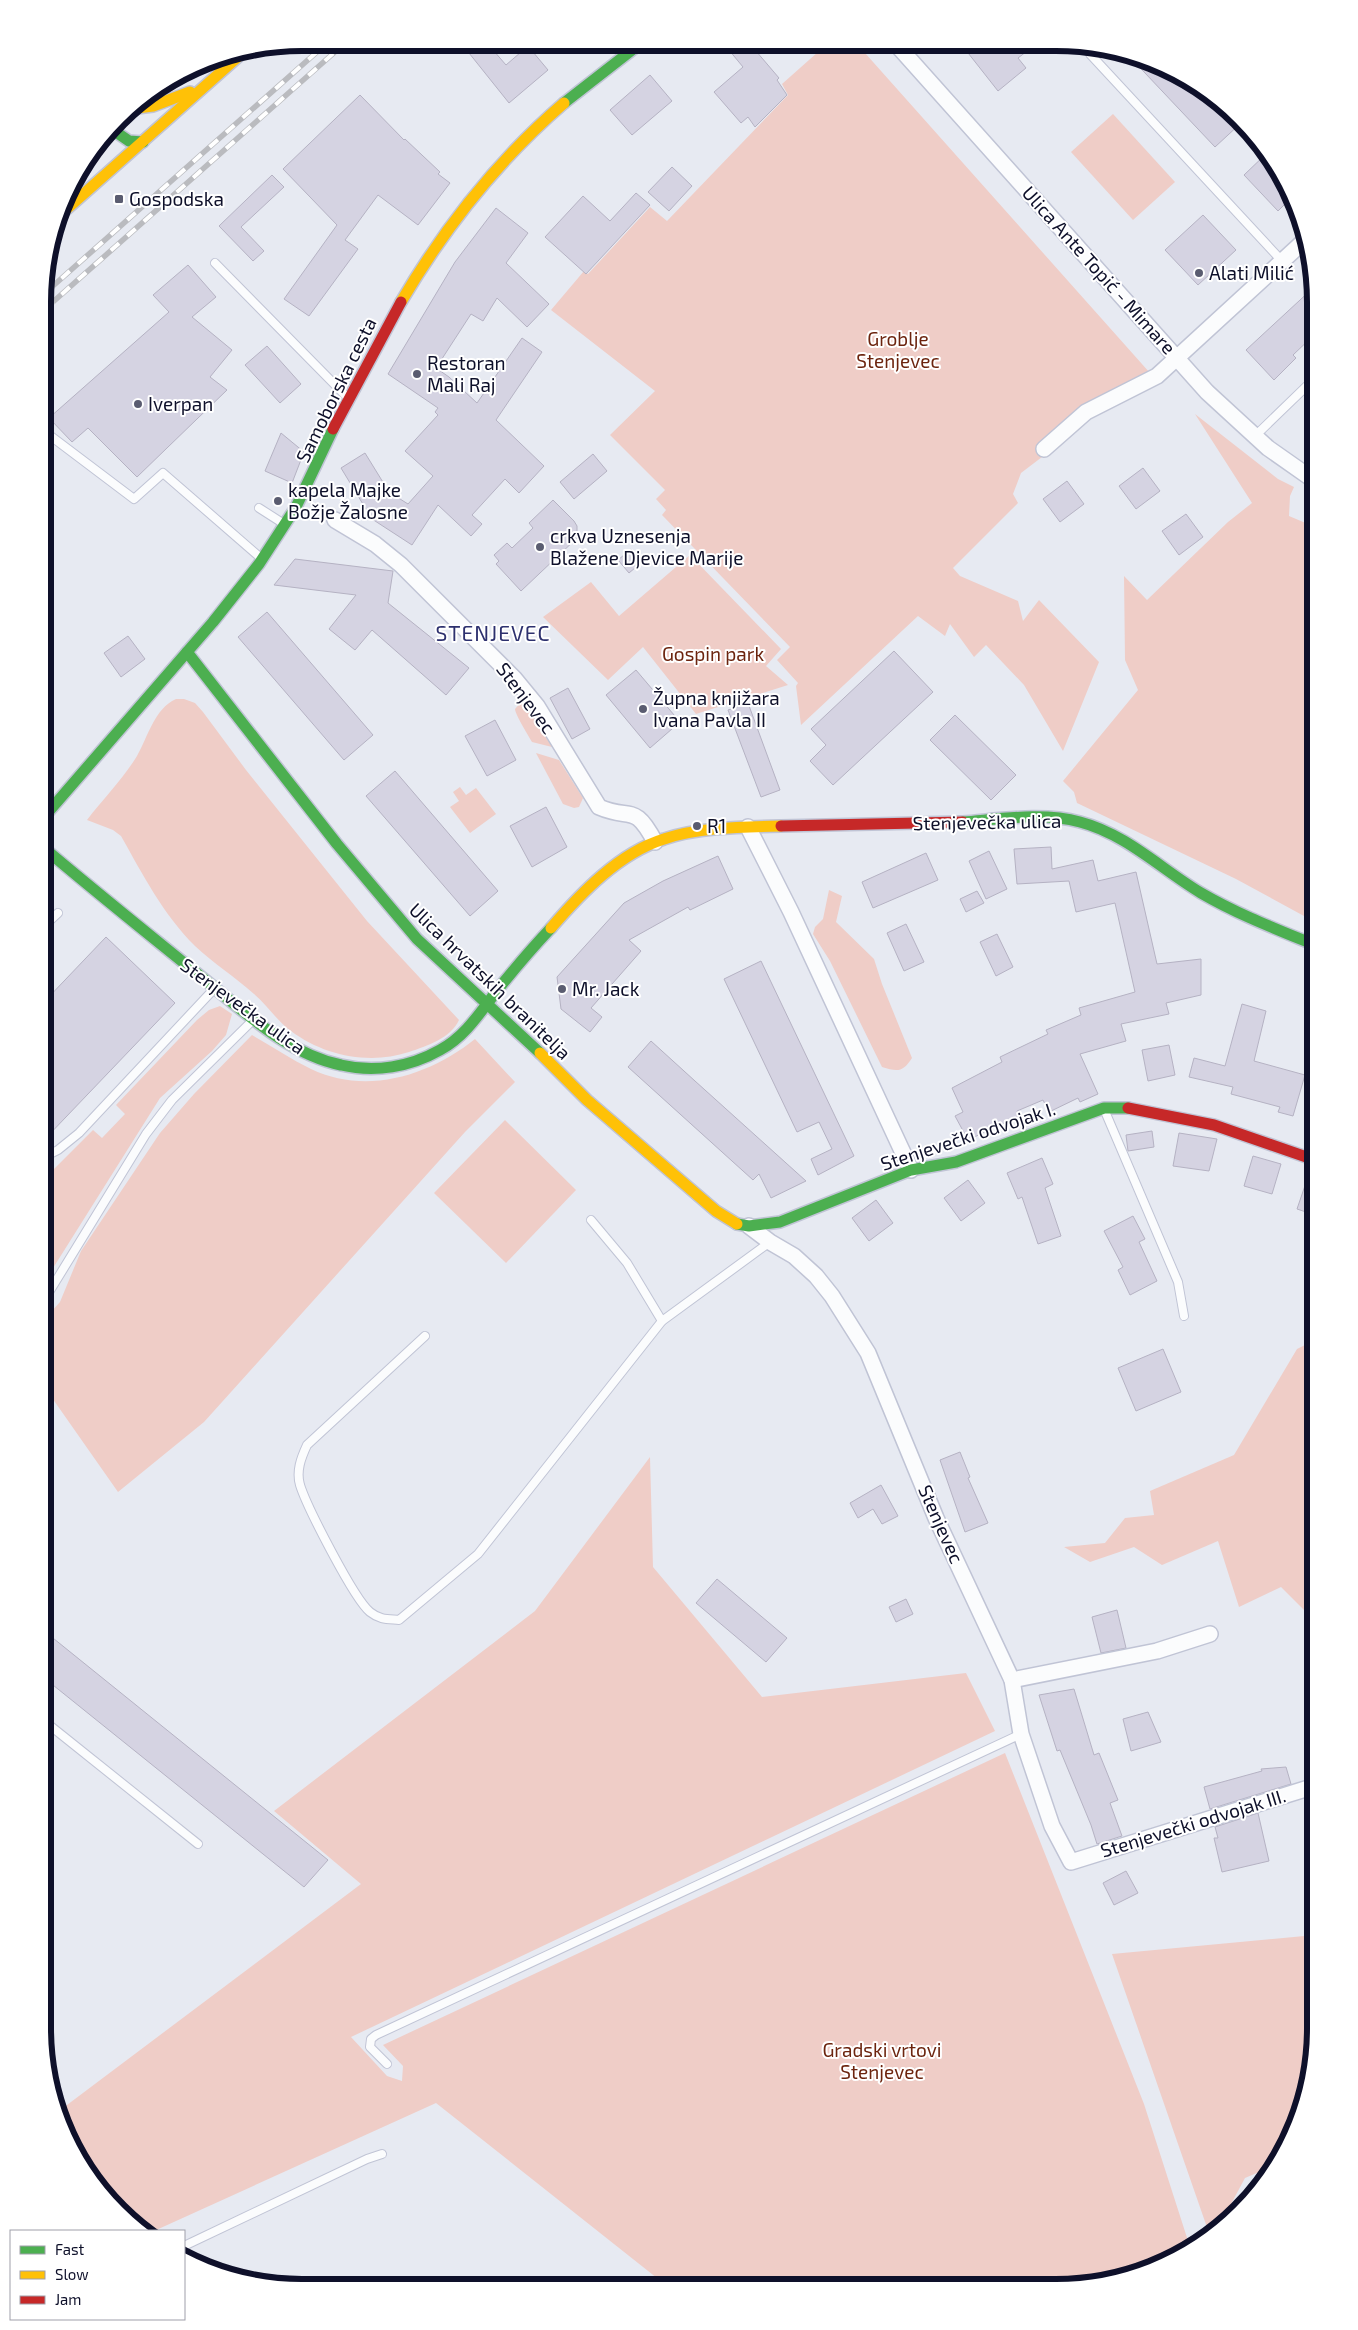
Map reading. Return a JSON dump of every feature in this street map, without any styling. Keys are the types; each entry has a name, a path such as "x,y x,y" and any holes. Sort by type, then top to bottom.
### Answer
{"street":[{"name":"Samoborska cesta","path":"51,809 187,652 262,559 286,526 318,467 348,398 404,295 435,246 470,200 510,155 553,114 587,84 632,51"},
{"name":"Ulica Ante Topić - Mimare","path":"902,51 1207,392 1254,437 1307,475"},
{"path":"70,206 233,61"},
{"path":"143,108 164,103 216,77"},
{"path":"118,133 130,141 143,142"},
{"path":"1044,449 1086,412 1157,376 1300,245"},
{"name":"Stenjevec","path":"335,520 375,544 401,565 466,628 514,678 537,706 599,807 608,811 620,811 636,816 646,825 655,842"},
{"name":"Ulica hrvatskih branitelja","path":"187,652 337,844 417,939 488,1003 587,1100 685,1186 729,1220 749,1226"},
{"name":"Stenjevečka ulica","path":"51,854 126,918 215,988 298,1048 322,1060 359,1068 390,1068 413,1063 440,1051 469,1027 546,935 599,879 655,842 676,835 748,827 934,824 1040,818 1068,820 1094,826 1102,830 1226,907 1307,941"},
{"path":"748,827 791,912 910,1170"},
{"name":"Stenjevečki odvojak I.","path":"749,1226 780,1222 910,1170 956,1162 1104,1108 1120,1106 1214,1125 1307,1157"},
{"name":"Stenjevec","path":"749,1226 770,1242 794,1256 816,1276 832,1296 868,1353 936,1518 1012,1680 1021,1734 1052,1826 1071,1862"},
{"path":"1012,1680 1158,1651 1210,1634"},
{"name":"Stenjevečki odvojak III.","path":"1071,1862 1307,1788"}],"lane":[{"path":"1091,53 1282,261"},
{"path":"215,263 348,398"},
{"path":"1254,437 1307,387"},
{"path":"51,436 134,498 163,472 262,559"},
{"path":"258,508 286,526"},
{"path":"51,919 58,912"},
{"path":"51,1154 79,1133 215,988"},
{"path":"51,1289 146,1134 172,1100 255,1018"},
{"path":"1104,1108 1178,1282 1184,1316"},
{"path":"591,1220 627,1263 662,1321"},
{"path":"425,1336 307,1445 299,1464 300,1485 338,1565 368,1611 380,1619 399,1620 478,1554 662,1321 770,1242"},
{"path":"51,1726 198,1844"},
{"path":"387,2064 370,2047 371,2039 376,2036 1021,1734"},
{"path":"185,2246 367,2159 382,2154"}],"green space":[{"name":"Groblje Stenjevec","path":"819,51 863,51 1150,373 1060,428 1036,452 1042,457 1021,473 1013,494 1018,503 953,568 960,576 1018,601 1023,621 1039,600 1099,662 1063,751 1024,685 986,645 974,657 950,624 945,636 918,616 801,725 796,686 798,683 777,660 790,647 662,515 666,510 656,499 665,490 610,435 655,391 551,310 584,271 588,274 650,207 667,221 788,95 782,84"},
{"path":"1113,114 1175,182 1133,220 1071,152"},
{"path":"1195,414 1278,479 1294,487 1290,496 1289,516 1307,524 1307,918 1236,879 1077,803 1074,792 1063,781 1138,690 1125,660 1124,576 1147,600 1228,522 1252,503"},
{"name":"Gospin park","path":"690,555 781,649 766,666 788,685 696,714 643,647 608,680 543,617 591,582 619,616"},
{"path":"176,699 184,699 195,703 203,712 246,770 367,921 459,1020 450,1032 423,1047 394,1056 379,1058 348,1056 318,1047 304,1040 286,1027 254,994 195,946 184,934 154,894 121,836 113,830 87,820 137,756 152,724 162,709"},
{"path":"523,700 552,747 532,742 515,709"},
{"path":"536,753 559,760 583,798 579,807 574,808 563,804"},
{"path":"460,787 466,795 476,788 496,814 470,833 450,807 459,801 453,792"},
{"path":"829,890 842,896 836,922 874,959 912,1058 900,1070 882,1067 830,961 813,934 815,927 823,919"},
{"path":"220,1006 232,1014 226,1035 212,1051 160,1098 51,1271 51,1172 93,1130 102,1138 125,1114 116,1105 197,1020 209,1010"},
{"path":"252,1035 311,1069 332,1077 354,1081 376,1081 397,1078 418,1071 438,1063 475,1039 515,1082 465,1132 204,1422 118,1492 51,1396 51,1312 60,1302 81,1251 160,1133 194,1094"},
{"path":"505,1120 576,1190 506,1263 434,1193"},
{"path":"1307,1344 1307,1613 1281,1587 1239,1607 1218,1541 1162,1565 1134,1547 1090,1562 1064,1547 1105,1543 1125,1518 1154,1515 1150,1491 1234,1455 1297,1349"},
{"name":"Gradski vrtovi Stenjevec","path":"650,1457 653,1567 762,1697 966,1673 995,1731 351,2037 387,2076 402,2081 403,2066 383,2045 1005,1753 1144,2104 1188,2241 1152,2260 1121,2270 1088,2277 1056,2279 658,2279 436,2103 156,2230 149,2227 125,2205 103,2181 85,2153 70,2124 65,2107 361,1884 274,1811 535,1611"},
{"path":"1307,1936 1305,2060 1298,2093 1288,2124 1261,2171 1245,2178 1231,2207 1207,2228 1112,1954"}],"building":[{"path":"467,51 494,51 506,65 522,51 532,51 548,70 509,103"},
{"path":"730,51 756,51 779,78 777,80 787,95 755,127 748,117 741,123 714,92 743,67"},
{"path":"967,51 1027,51 1018,58 1026,68 998,91"},
{"path":"1138,66 1152,70 1181,85 1209,103 1233,125 1236,128 1215,147"},
{"path":"650,75 672,101 632,135 610,110"},
{"path":"360,95 404,140 440,172 438,174 450,183 418,225 378,195 345,240 358,249 309,316 284,299 337,225 283,169"},
{"path":"1261,159 1286,203 1278,211 1244,175"},
{"path":"672,167 692,186 669,211 648,192"},
{"path":"272,175 284,187 241,227 264,251 253,261 219,226"},
{"path":"636,193 650,205 586,274 545,237 583,196 610,221"},
{"path":"496,208 528,233 506,263 549,304 527,327 497,298 483,321 471,314 436,368 449,377 477,403 522,338 542,352 496,420 544,466 519,493 505,479 472,515 482,524 471,536 438,505 412,545 372,519 341,468 365,453 389,492 408,504 433,476 405,451 438,415 435,412 438,408 388,374 455,262"},
{"path":"1203,215 1236,250 1198,285 1165,250"},
{"name":"Iverpan","path":"188,265 216,297 192,317 232,350 210,377 227,390 137,477 88,428 72,442 51,420 51,416 169,312 153,295"},
{"path":"1307,294 1307,342 1293,355 1296,358 1274,380 1246,350"},
{"path":"267,346 301,384 280,403 245,365"},
{"path":"281,433 304,452 292,483 265,471"},
{"path":"593,454 607,471 574,499 560,482"},
{"path":"1143,468 1160,491 1136,509 1119,486"},
{"path":"1067,481 1084,504 1060,522 1043,499"},
{"name":"crkva Uznesenja Blažene Djevice Marije","path":"553,500 574,521 577,526 577,538 521,591 496,564 499,561 494,555 507,543 512,548 533,528 529,523"},
{"path":"1186,514 1203,537 1179,555 1162,531"},
{"path":"631,549 642,562 629,573 618,560"},
{"path":"295,559 393,571 388,603 469,668 446,695 372,630 355,650 329,629 356,595 274,585"},
{"path":"267,612 373,735 344,760 238,637"},
{"path":"128,636 145,659 121,677 104,653"},
{"path":"894,651 933,692 833,785 810,761 826,745 811,729"},
{"name":"Župna knjižara Ivana Pavla II","path":"636,670 680,722 650,748 606,695"},
{"path":"568,688 590,729 572,739 550,698"},
{"path":"748,703 780,790 761,797 728,710"},
{"path":"955,715 1016,775 991,800 930,740"},
{"path":"495,720 516,760 487,776 465,736"},
{"path":"395,771 498,891 470,916 366,796"},
{"path":"546,807 567,847 532,867 510,826"},
{"path":"1051,847 1052,869 1093,860 1098,881 1136,872 1157,964 1201,959 1201,995 1166,1003 1169,1014 1121,1024 1126,1041 1080,1054 1098,1094 1080,1102 1078,1098 1049,1112 1043,1100 1017,1111 1019,1116 968,1140 955,1116 963,1112 952,1088 1002,1062 1000,1057 1048,1034 1046,1030 1081,1015 1079,1008 1135,992 1115,903 1076,912 1069,881 1017,884 1014,849"},
{"path":"989,851 1007,889 986,899 969,861"},
{"path":"926,853 938,880 873,908 862,882"},
{"path":"718,856 733,889 690,910 688,907 629,940 641,951 591,1008 602,1017 590,1032 561,1009 557,977 624,903 663,881"},
{"path":"977,891 984,903 966,912 960,899"},
{"path":"906,924 924,962 904,971 887,933"},
{"path":"997,934 1013,967 996,976 980,942"},
{"path":"106,937 175,1003 51,1133 51,995"},
{"path":"761,961 854,1156 818,1175 811,1159 832,1149 819,1122 797,1132 724,979"},
{"path":"1242,1004 1266,1011 1254,1061 1305,1075 1293,1116 1278,1112 1280,1107 1231,1094 1233,1087 1189,1077 1194,1058 1225,1066"},
{"path":"651,1041 806,1181 771,1198 759,1174 753,1180 628,1067"},
{"path":"1169,1045 1175,1075 1148,1081 1142,1050"},
{"path":"1152,1131 1154,1147 1128,1151 1126,1135"},
{"path":"1179,1133 1217,1139 1209,1171 1173,1166"},
{"path":"1253,1156 1281,1164 1272,1194 1244,1186"},
{"path":"1042,1158 1053,1184 1045,1188 1061,1236 1038,1244 1022,1197 1018,1199 1007,1173"},
{"path":"968,1180 985,1203 961,1221 944,1198"},
{"path":"1307,1180 1307,1212 1297,1209"},
{"path":"876,1200 893,1223 869,1241 852,1218"},
{"path":"1133,1216 1145,1239 1139,1242 1157,1281 1130,1295 1118,1270 1123,1267 1104,1231"},
{"path":"1163,1349 1181,1392 1136,1411 1118,1368"},
{"path":"960,1452 970,1477 968,1478 988,1523 965,1532 940,1460"},
{"path":"881,1485 898,1516 882,1524 873,1509 858,1518 850,1503"},
{"path":"717,1579 787,1638 766,1662 696,1603"},
{"path":"906,1599 913,1614 896,1622 889,1607"},
{"path":"1117,1610 1126,1648 1101,1653 1092,1617"},
{"path":"51,1636 328,1860 304,1887 51,1683"},
{"path":"1074,1689 1094,1755 1099,1753 1118,1800 1110,1803 1122,1836 1097,1844 1060,1750 1057,1751 1039,1695"},
{"path":"1148,1712 1161,1742 1131,1751 1123,1719"},
{"path":"1286,1767 1291,1784 1210,1809 1204,1787 1262,1771 1261,1769"},
{"path":"1258,1813 1269,1861 1222,1872 1214,1838 1218,1838 1215,1827"},
{"path":"1126,1871 1138,1893 1114,1905 1103,1883"}],"railway":[{"path":"52,287 318,51"},
{"path":"51,304 336,51"}],"traffic: fast":[{"path":"564,103 631,51"},
{"path":"118,133 129,141 143,142"},
{"path":"51,809 213,622 259,564 296,507 333,429"},
{"path":"187,652 337,844 417,939 540,1053"},
{"path":"963,822 1022,817 1051,817 1080,822 1128,843 1186,884 1215,901 1307,942"},
{"path":"51,854 268,1031 303,1052 322,1060 354,1067 392,1067 417,1061 440,1050 458,1038 551,928"},
{"path":"737,1224 749,1226 780,1222 911,1170 956,1162 1104,1108 1128,1108"}],"traffic: slow":[{"path":"70,206 233,61"},
{"path":"145,107 153,106 190,92"},
{"path":"401,302 436,247 474,196 517,148 564,103"},
{"path":"551,928 588,888 616,864 647,845 677,835 706,830 781,826"},
{"path":"540,1053 587,1100 716,1211 737,1224"}],"traffic: jam":[{"path":"333,429 401,302"},
{"path":"781,826 963,822"},
{"path":"1128,1108 1214,1125 1307,1157"}],"place":[{"name":"Gospodska","path":"119,199"},
{"name":"Alati Milić","path":"1199,273"},
{"name":"Restoran Mali Raj","path":"417,374"},
{"name":"Iverpan","path":"138,404"},
{"name":"kapela Majke Božje Žalosne","path":"278,501"},
{"name":"crkva Uznesenja Blažene Djevice Marije","path":"540,547"},
{"name":"Župna knjižara Ivana Pavla II","path":"643,709"},
{"name":"R1","path":"697,826"},
{"name":"Mr. Jack","path":"562,989"}],"district":[{"name":"STENJEVEC","path":"493,634"}]}
